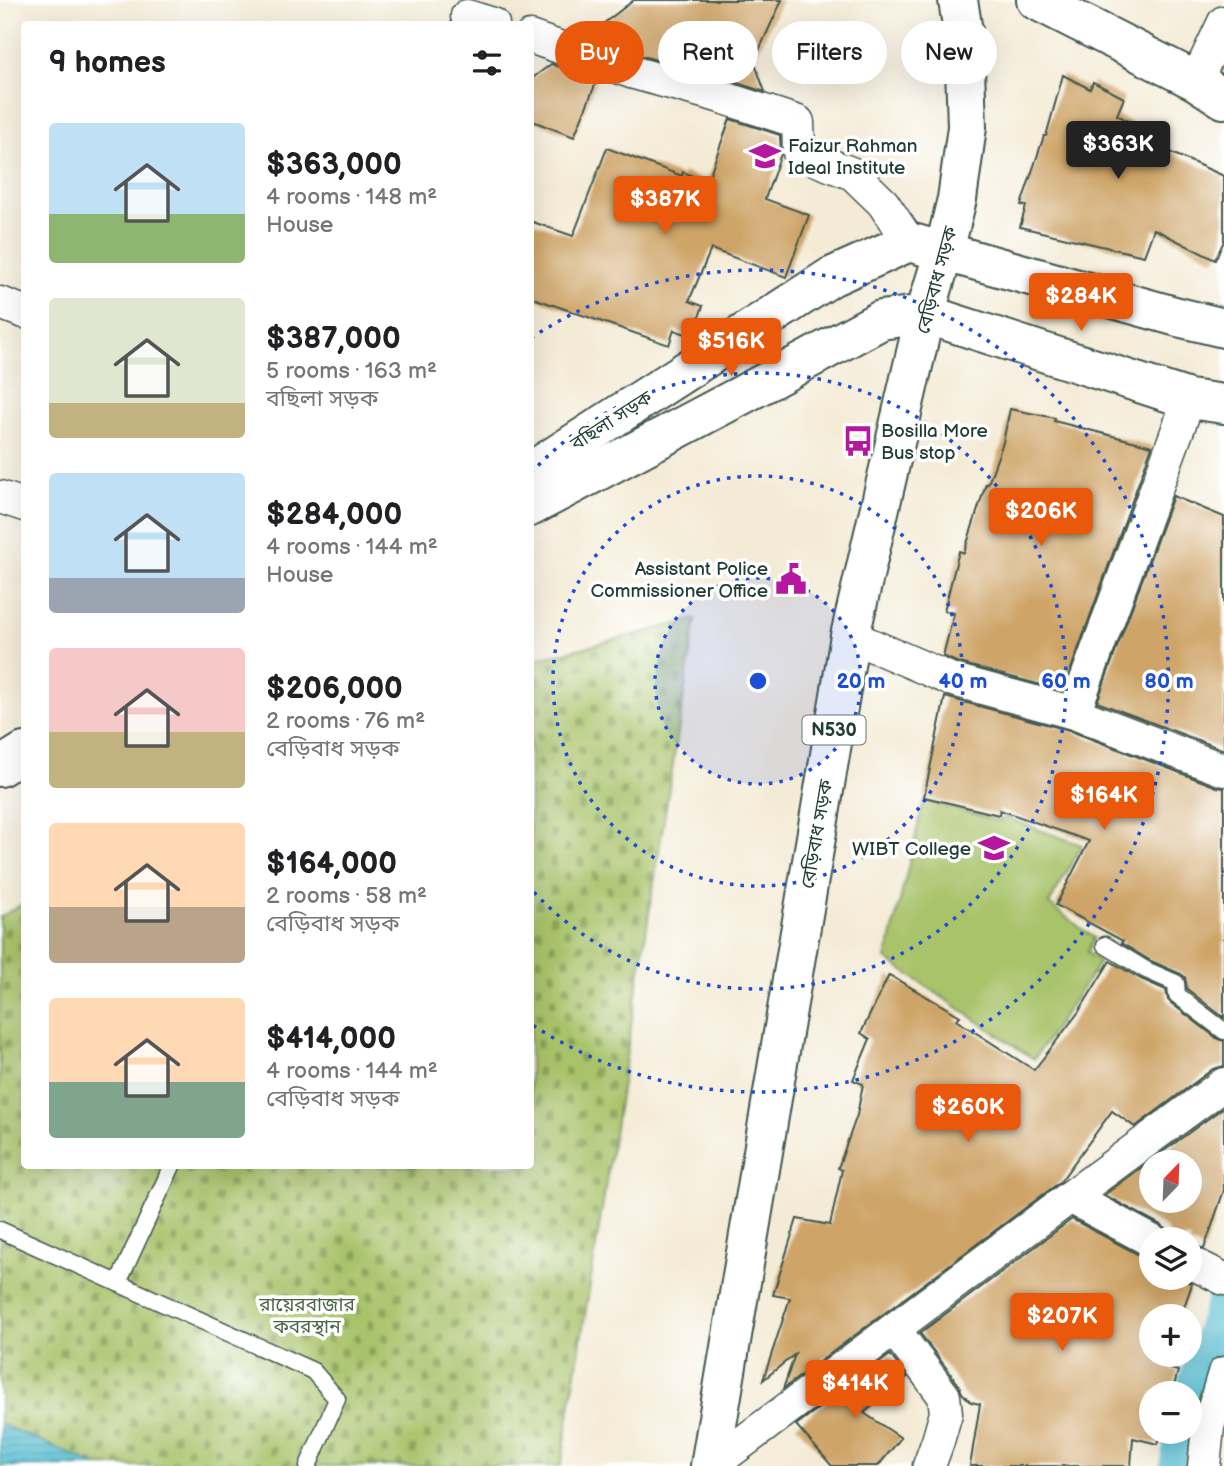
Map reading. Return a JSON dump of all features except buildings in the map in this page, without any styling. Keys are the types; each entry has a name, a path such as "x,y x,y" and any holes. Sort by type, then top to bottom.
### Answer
{"main road":[{"name":"বেড়িবাধ সড়ক","path":"710,1466 850,636 925,314 927,247 957,198 967,127 964,38 958,0"},
{"path":"1042,1 1210,90"},
{"path":"927,247 1224,328"},
{"name":"বছিলা সড়ক","path":"534,469 831,277 927,247"},
{"path":"925,314 1207,402"},
{"name":"বছিলা সড়ক","path":"534,505 881,320 925,314"},
{"path":"0,767 21,754"}],"street":[{"path":"1210,90 1224,22"},
{"path":"534,38 631,72 798,122 799,153 853,174 927,247"},
{"path":"0,303 21,311"},
{"path":"1074,713 1207,402"},
{"path":"0,497 21,504"},
{"path":"850,636 950,679 1074,713 1224,770"},
{"path":"710,1466 1224,1084"},
{"path":"1070,1197 1139,1234"},
{"path":"894,1329 944,1396 946,1413 929,1466"},
{"path":"1204,1466 1208,1427 1224,1373"}],"lane":[{"path":"1105,945 1146,970 1176,983 1177,995 1224,1031"},
{"path":"118,1283 171,1169"},
{"path":"0,1230 313,1371 337,1399 308,1466"}],"green space":[{"name":"রায়েরবাজার কবরস্থান","path":"696,619 561,1466 0,1466 0,917 21,905 21,1169 534,1169 534,660"},
{"path":"924,801 1001,821 1004,817 1082,845 1049,904 1094,938 1087,952 1100,962 1034,1059 886,959"}],"water":[{"path":"0,1424 98,1466 0,1466"}],"waterway":[{"path":"1197,1381 1224,1304"},
{"path":"1178,1466 1182,1444"}],"place":[{"name":"Faizur Rahman Ideal Institute","path":"765,156"},
{"name":"Bosilla More Bus stop","path":"858,441"},
{"name":"Assistant Police Commissioner Office","path":"791,579"},
{"name":"WIBT College","path":"994,848"}]}
